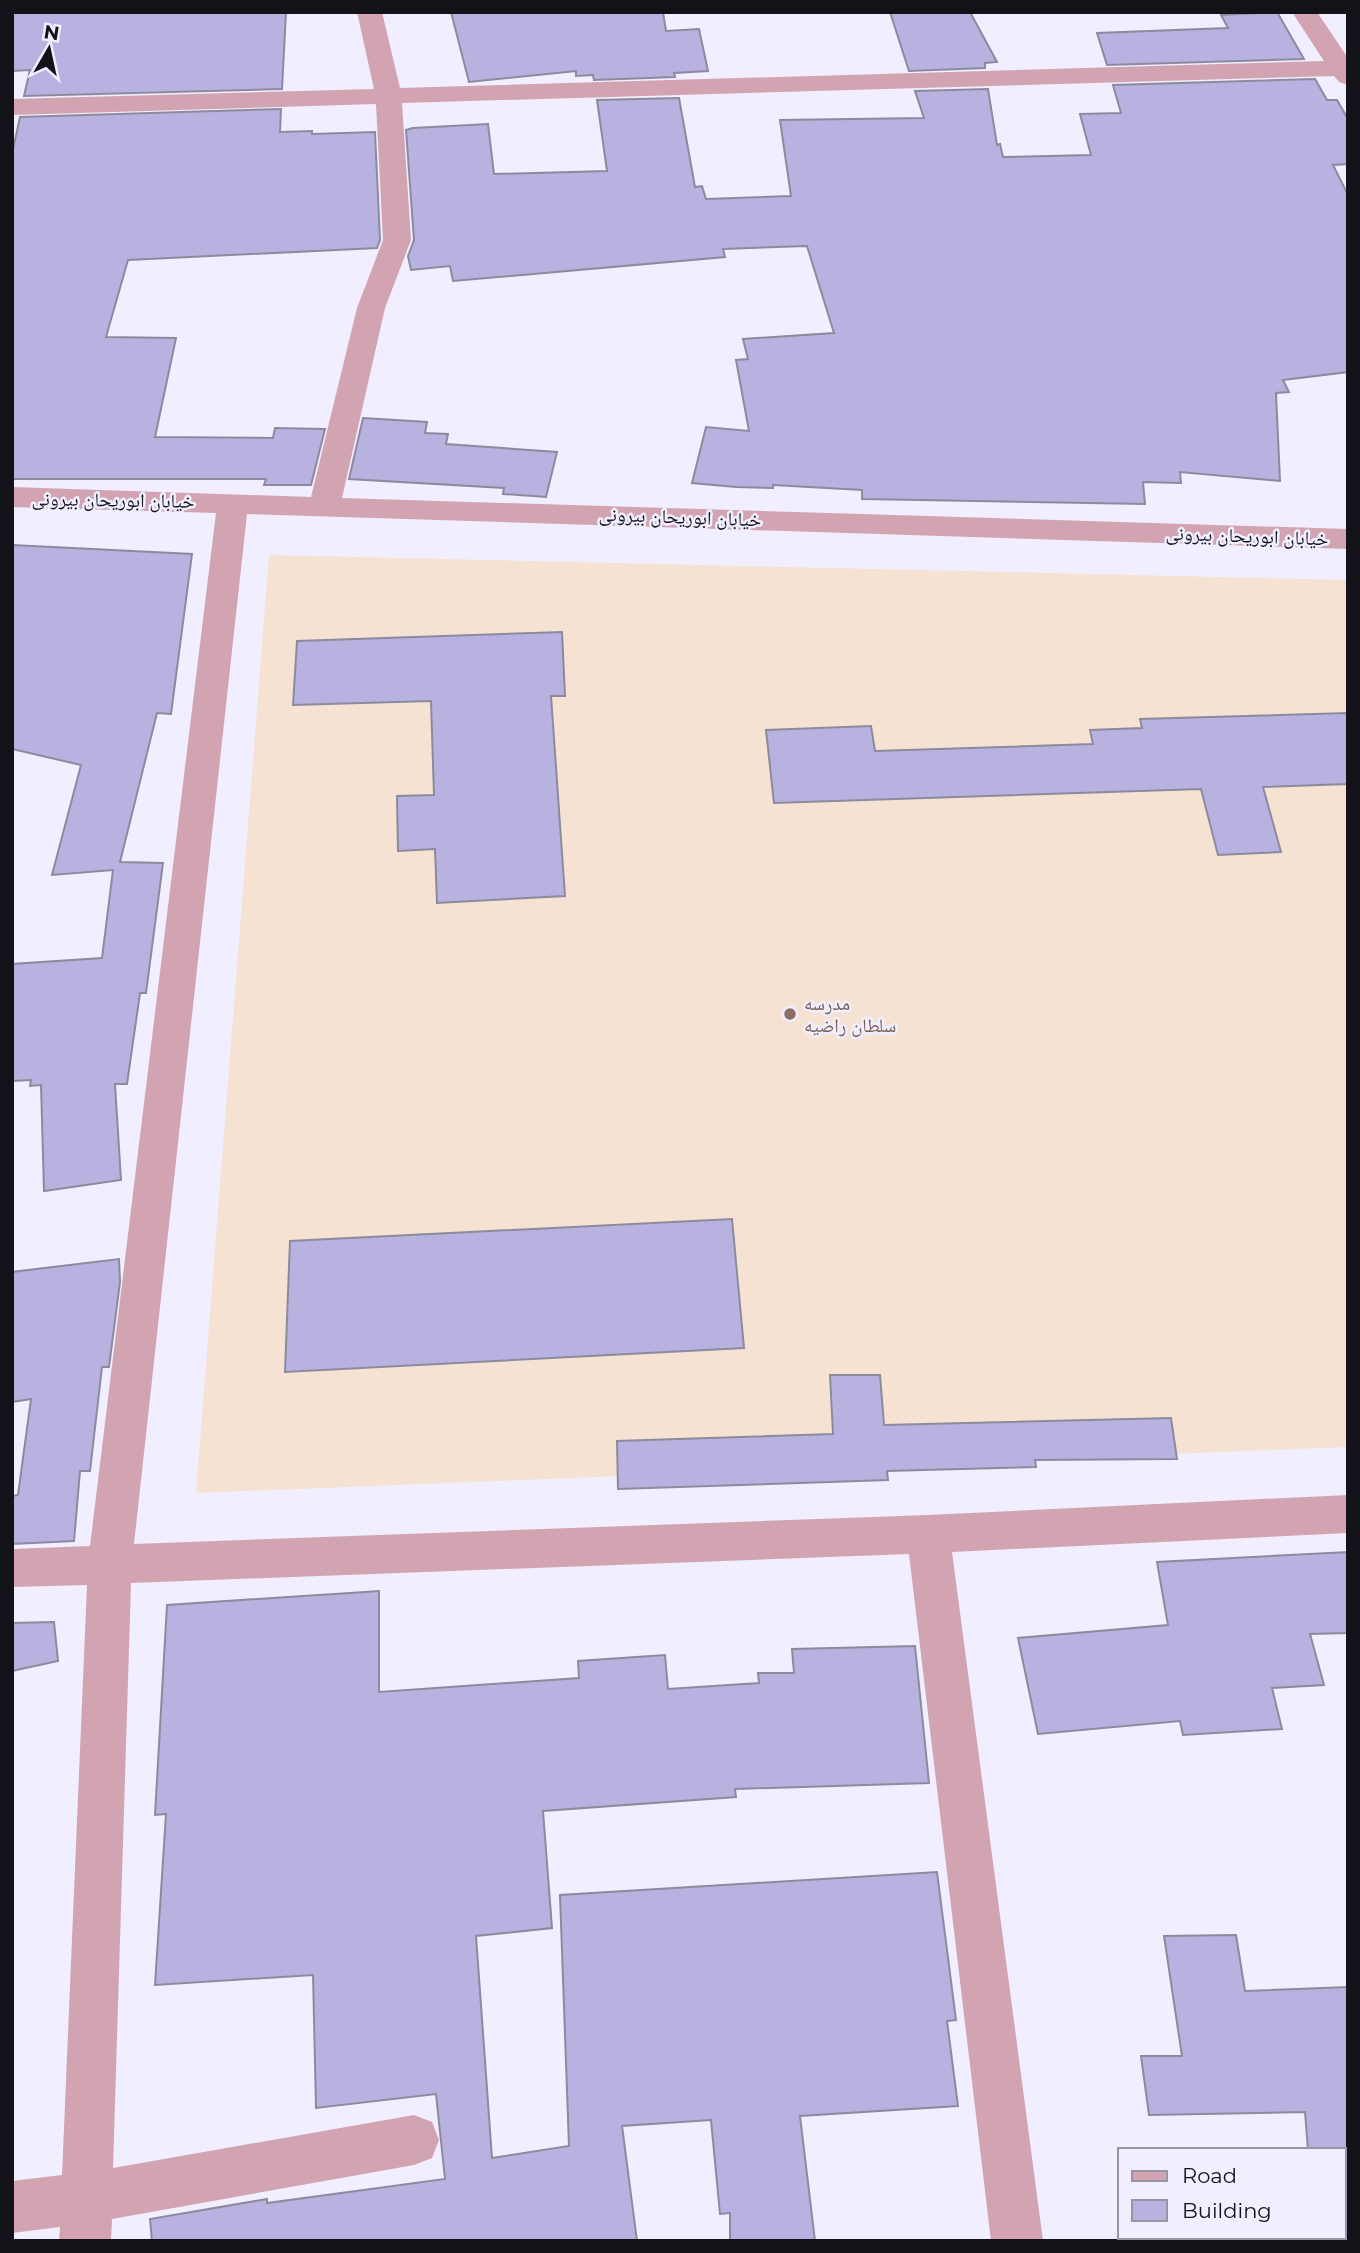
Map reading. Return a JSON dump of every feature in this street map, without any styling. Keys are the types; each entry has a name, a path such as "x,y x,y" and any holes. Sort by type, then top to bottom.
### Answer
{"street":[{"path":"325,505 371,308 397,240 390,96 369,12"},
{"path":"1304,12 1341,60"},
{"path":"12,107 390,96 1341,60"},
{"name":"خیابان ابوریحان بیرونی","path":"12,497 1348,539"},
{"path":"86,2219 110,1563 233,503"},
{"path":"12,1568 928,1534 1348,1514"},
{"path":"928,1534 1017,2241"},
{"path":"12,2207 86,2219 414,2140"}],"shaded area":[{"name":"مدرسه سلطان راضیه","path":"269,555 1348,580 1348,1447 196,1493"}],"building":[{"path":"12,12 286,12 282,89 24,96 30,70 12,71"},
{"path":"451,12 663,12 666,31 699,29 708,71 674,73 675,77 594,80 593,75 576,76 576,71 469,82"},
{"path":"890,12 970,12 997,62 985,63 985,68 909,71"},
{"path":"1277,12 1304,59 1107,65 1097,33 1228,28 1221,15"},
{"path":"1315,79 1327,100 1337,100 1348,119 1348,164 1333,165 1348,195 1348,372 1283,380 1289,392 1276,393 1280,481 1180,472 1181,483 1143,482 1145,504 862,499 862,490 773,485 773,488 736,487 692,483 706,427 749,431 736,360 748,359 743,339 834,333 807,246 723,249 725,257 453,281 450,266 411,270 408,256 414,240 406,130 413,128 488,124 494,174 607,171 597,100 679,98 695,187 702,186 706,199 791,196 780,120 924,118 915,91 988,89 997,145 1000,144 1003,157 1091,155 1080,114 1121,113 1113,85"},
{"path":"281,109 280,132 375,132 380,240 377,248 128,260 106,337 176,338 155,437 273,438 275,428 325,429 311,485 264,485 266,479 12,479 12,154 20,117"},
{"path":"363,418 427,422 425,433 448,434 446,444 557,452 546,497 503,494 504,488 349,479"},
{"path":"12,545 192,554 171,714 157,713 120,862 163,863 146,993 140,993 127,1084 115,1084 121,1180 44,1191 41,1085 30,1086 31,1080 12,1081 12,964 102,958 113,870 52,875 81,765 12,749"},
{"path":"562,632 565,696 551,696 565,896 437,903 435,849 398,851 397,796 434,795 431,701 293,705 297,641"},
{"path":"1348,713 1348,784 1263,787 1281,852 1218,855 1201,789 774,803 766,730 871,726 875,751 1093,744 1090,730 1142,728 1140,719"},
{"path":"732,1219 744,1348 285,1372 290,1241"},
{"path":"119,1259 120,1282 109,1367 102,1367 90,1471 80,1471 74,1541 12,1544 12,1496 18,1495 31,1399 12,1402 12,1272"},
{"path":"830,1375 880,1375 884,1425 1171,1418 1177,1459 1035,1460 1036,1467 887,1471 888,1480 618,1489 617,1441 833,1434"},
{"path":"1348,1552 1348,1633 1310,1634 1324,1685 1272,1688 1282,1729 1183,1735 1180,1721 1038,1734 1018,1638 1168,1625 1157,1562"},
{"path":"379,1591 379,1692 579,1678 578,1661 665,1655 668,1689 759,1683 758,1673 794,1673 792,1649 915,1646 929,1783 735,1789 736,1797 543,1811 552,1928 476,1936 492,2158 569,2146 560,1895 937,1872 956,2020 947,2021 958,2106 800,2116 815,2241 730,2241 730,2213 720,2214 711,2120 622,2126 637,2241 152,2241 150,2219 267,2199 267,2203 445,2179 436,2094 316,2108 313,1975 155,1985 166,1814 155,1815 167,1605"},
{"path":"54,1622 58,1661 12,1671 12,1623"},
{"path":"1236,1935 1245,1991 1348,1987 1348,2152 1346,2148 1308,2148 1305,2112 1149,2115 1141,2056 1182,2056 1164,1936"}],"place":[{"name":"مدرسه سلطان راضیه","path":"790,1014"}]}
